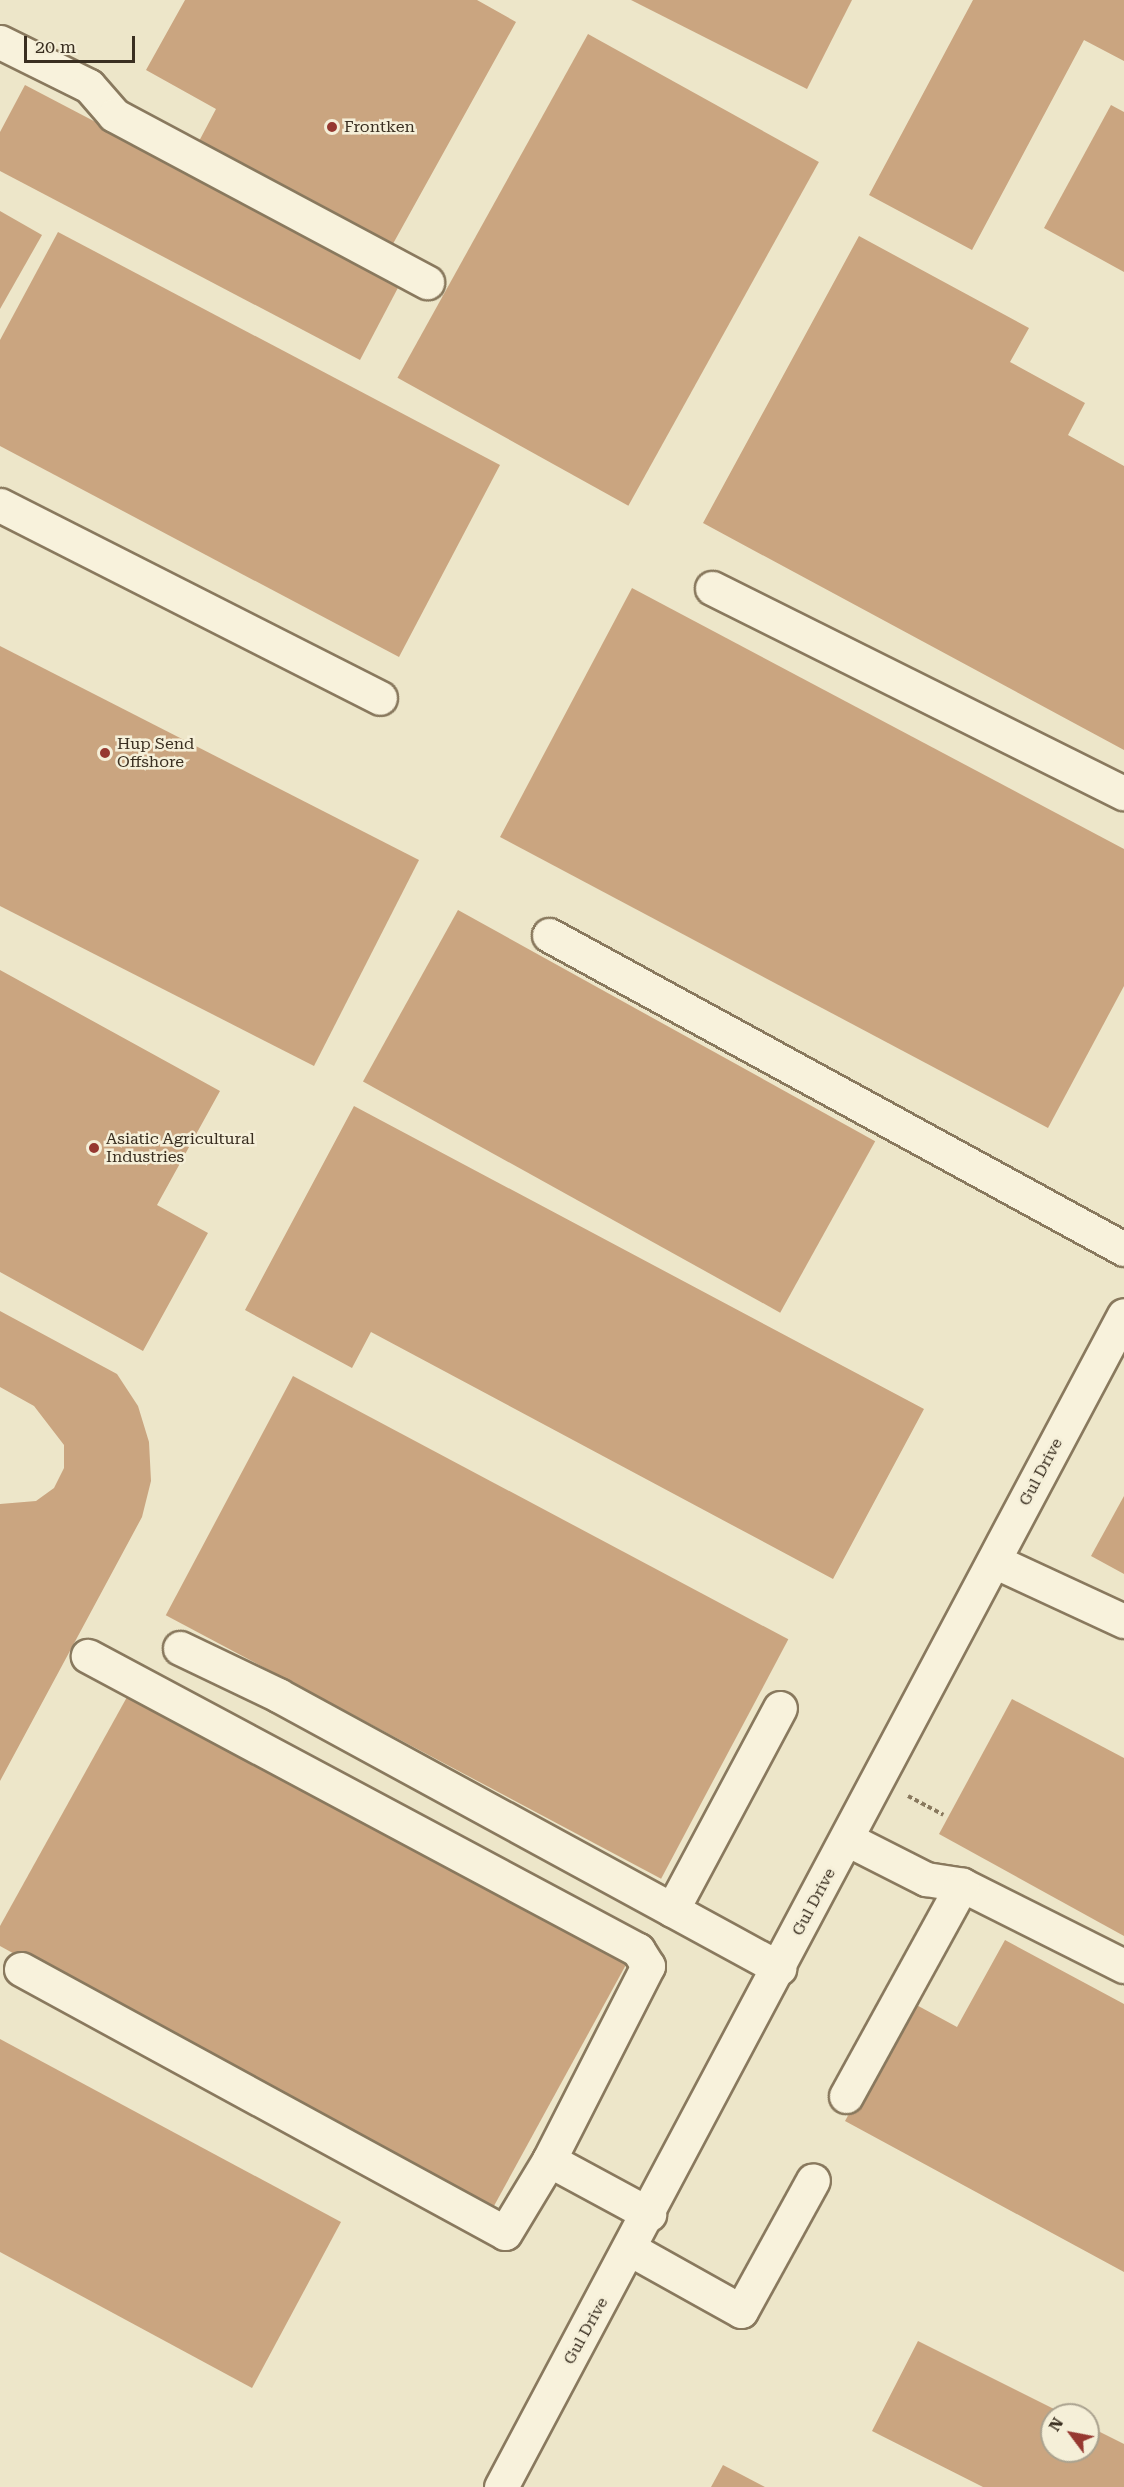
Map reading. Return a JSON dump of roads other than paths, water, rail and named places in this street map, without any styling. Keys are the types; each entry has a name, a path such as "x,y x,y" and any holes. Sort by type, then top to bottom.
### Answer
{"street":[{"path":"0,42 89,86 114,115 427,282"},
{"path":"0,505 380,698"},
{"path":"712,588 1124,793"},
{"path":"549,934 1124,1249"},
{"name":"Gul Drive","path":"501,2487 649,2214 1124,1315"},
{"path":"994,1561 1124,1621"},
{"path":"180,1648 278,1695 779,1968"},
{"path":"21,1970 499,2233 513,2226 644,1978 646,1956 88,1656"},
{"path":"672,1910 780,1708"},
{"path":"847,1839 926,1880 962,1885 1124,1966"},
{"path":"846,2097 962,1885"},
{"path":"549,2160 649,2214"},
{"path":"630,2249 741,2311 813,2180"}],"place":[{"name":"Frontken","path":"332,127"},
{"name":"Hup Send Offshore","path":"105,753"},
{"name":"Asiatic Agricultural Industries","path":"94,1148"}]}
